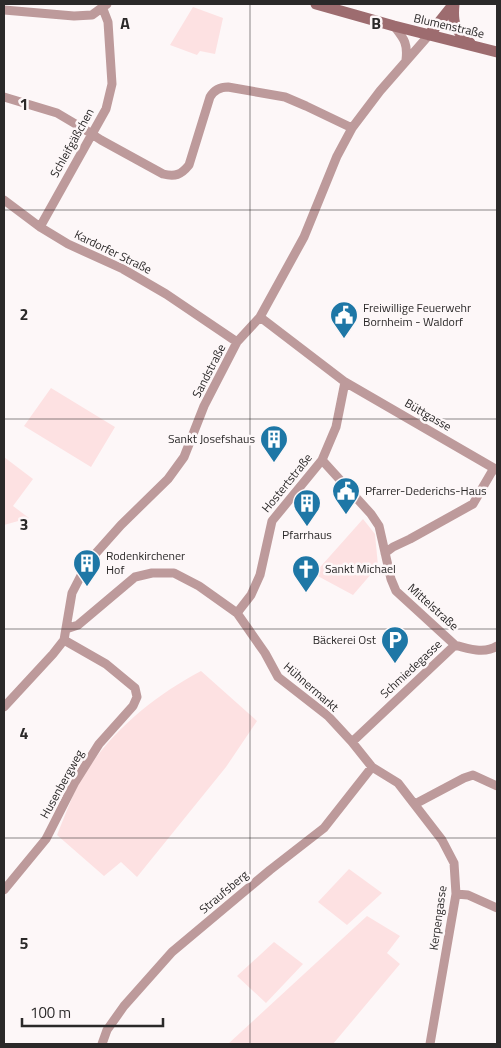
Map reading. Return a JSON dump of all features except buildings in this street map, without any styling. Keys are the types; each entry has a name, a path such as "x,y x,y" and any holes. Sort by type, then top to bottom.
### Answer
{"main road":[{"name":"Blumenstraße","path":"316,4 497,52"},
{"path":"429,35 454,4"},
{"path":"454,4 452,19 459,34 471,45"}],"street":[{"path":"4,10 74,16 92,15 105,6"},
{"name":"Schleifgäßchen","path":"40,227 106,109 112,84 108,22 105,6"},
{"name":"Blumenstraße","path":"394,26 404,39 407,48 406,60"},
{"name":"Sandstraße","path":"4,707 54,654 64,640 72,593 88,562 121,525 168,479 184,457 204,406 237,342 260,317 304,237 337,156 352,128 380,91 429,35"},
{"path":"4,98 56,113 162,174 178,175 184,172 189,165 210,97 216,90 222,87 285,97 352,128"},
{"name":"Kardorfer Straße","path":"4,200 40,227 68,244 123,269 166,294 237,342"},
{"path":"260,317 345,382"},
{"name":"Hostertstraße","path":"237,613 251,595 260,575 272,521 322,460 336,427 345,382"},
{"name":"Büttgasse","path":"345,382 496,469"},
{"name":"Mittelstraße","path":"322,460 371,514 379,526 391,579 396,591 455,645"},
{"path":"385,553 393,546 410,539 473,504 496,469"},
{"name":"Hühnermarkt","path":"66,629 78,625 135,578 152,573 174,573 200,586 237,613 278,677 328,716 372,767"},
{"name":"Husenbergweg","path":"4,890 46,839 75,782 99,744 132,706 137,697 135,688 106,664 64,640"},
{"name":"Schmiedegasse","path":"352,742 455,645 471,650 494,648 497,646"},
{"name":"Kerpengasse","path":"372,767 398,783 442,840 454,863 456,894 430,1044"},
{"name":"Straufsberg","path":"102,1044 107,1030 124,1006 172,952 270,870 324,828 372,767"},
{"path":"415,804 473,775 497,786"},
{"path":"456,894 468,895 497,908"}],"shaded area":[{"path":"193,7 223,18 215,54 200,51 197,55 170,45"},
{"path":"51,388 115,427 91,467 24,426"},
{"path":"4,457 33,479 13,506 29,518 4,525"},
{"path":"363,519 375,534 378,566 353,595 314,574"},
{"path":"201,671 257,721 226,767 137,877 121,862 104,876 57,835 75,791 89,767 102,750 131,719 165,693"},
{"path":"349,869 382,893 347,925 318,902"},
{"path":"367,916 400,936 387,953 400,964 333,1044 228,1044"},
{"path":"274,942 303,964 266,1003 237,976"}],"place":[{"name":"Freiwillige Feuerwehr Bornheim - Waldorf","path":"344,339"},
{"name":"Sankt Josefshaus","path":"274,463"},
{"name":"Pfarrer-Dederichs-Haus","path":"346,515"},
{"name":"Pfarrhaus","path":"307,527"},
{"name":"Rodenkirchener Hof","path":"87,587"},
{"name":"Sankt Michael","path":"306,593"},
{"name":"Bäckerei Ost","path":"395,664"}]}
